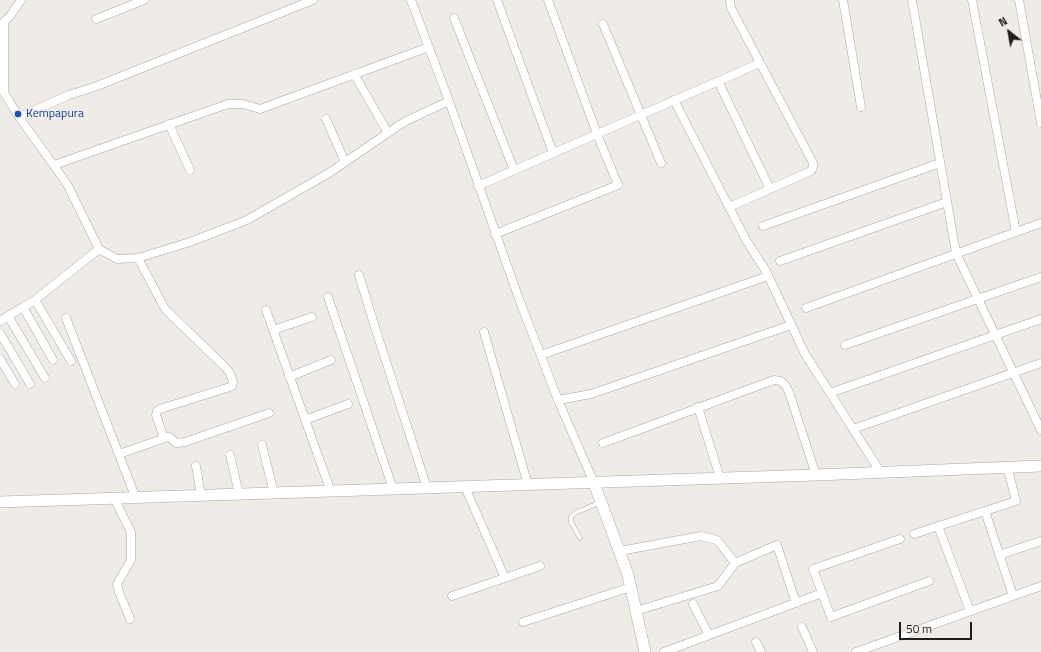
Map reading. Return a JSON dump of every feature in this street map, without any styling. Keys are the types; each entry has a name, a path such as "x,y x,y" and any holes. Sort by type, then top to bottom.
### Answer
{"street":[{"path":"21,0 2,24 2,88 19,117 67,184 100,250 117,259 138,258 190,242 247,220 329,173 404,122 449,101"},
{"path":"96,19 144,0"},
{"path":"19,117 69,95 97,86 313,0"},
{"path":"411,0 464,140 478,186 558,400 594,483 620,551 631,587 645,652"},
{"path":"497,0 553,153"},
{"path":"496,234 618,185 597,134 548,0"},
{"path":"729,207 811,171 813,162 731,8 730,0"},
{"path":"843,0 861,107"},
{"path":"912,0 956,253 1041,429"},
{"path":"972,0 1016,232"},
{"path":"1019,0 1041,123"},
{"path":"454,18 514,170"},
{"path":"603,24 661,163"},
{"path":"54,165 228,104 243,104 260,109 429,47"},
{"path":"478,186 760,63"},
{"path":"354,74 388,133"},
{"path":"718,81 770,189"},
{"path":"674,100 746,240 768,276 805,354 881,473"},
{"path":"326,119 345,162"},
{"path":"169,124 190,170"},
{"path":"763,226 940,163"},
{"path":"780,262 947,202"},
{"path":"806,308 1041,222"},
{"path":"0,321 35,300 100,250"},
{"path":"138,258 165,309 225,367 230,373 233,382 232,386 230,387 160,409 156,415 164,438"},
{"path":"359,275 427,488"},
{"path":"541,355 768,276"},
{"path":"845,345 1041,277"},
{"path":"328,297 393,489"},
{"path":"35,300 71,362"},
{"path":"23,307 53,360"},
{"path":"266,310 330,492"},
{"path":"8,316 45,378"},
{"path":"273,330 312,317"},
{"path":"66,318 135,496"},
{"path":"830,393 1041,319"},
{"path":"558,400 591,394 791,325"},
{"path":"484,332 528,485"},
{"path":"0,333 30,384"},
{"path":"0,359 15,384"},
{"path":"289,377 331,360"},
{"path":"853,429 1041,364"},
{"path":"603,443 774,380 781,381 789,392 816,475"},
{"path":"305,420 348,404"},
{"path":"698,407 720,478"},
{"path":"119,454 164,438 171,438 176,442 185,442 269,413"},
{"path":"262,445 274,493"},
{"path":"230,455 239,494"},
{"path":"196,466 201,495"},
{"path":"914,534 1016,502 1007,466"},
{"path":"0,502 135,496 330,492 594,483 881,473 1007,466 1041,466"},
{"path":"465,487 506,578"},
{"path":"114,498 131,532 131,560 117,584 118,592 130,619"},
{"path":"984,511 1013,596"},
{"path":"938,526 970,611"},
{"path":"620,551 701,536 717,540 735,563"},
{"path":"900,539 813,569 831,617 928,581"},
{"path":"1000,555 1041,541"},
{"path":"636,611 718,586 735,563 777,545 796,603"},
{"path":"452,596 540,566"},
{"path":"856,652 1041,586"},
{"path":"523,622 631,587"},
{"path":"664,652 822,593"},
{"path":"693,604 708,636"},
{"path":"802,627 813,652"},
{"path":"756,642 761,652"}],"lane":[{"path":"580,538 571,522 571,517 575,513 601,501"}],"place":[{"name":"Kempapura","path":"18,114"}]}
